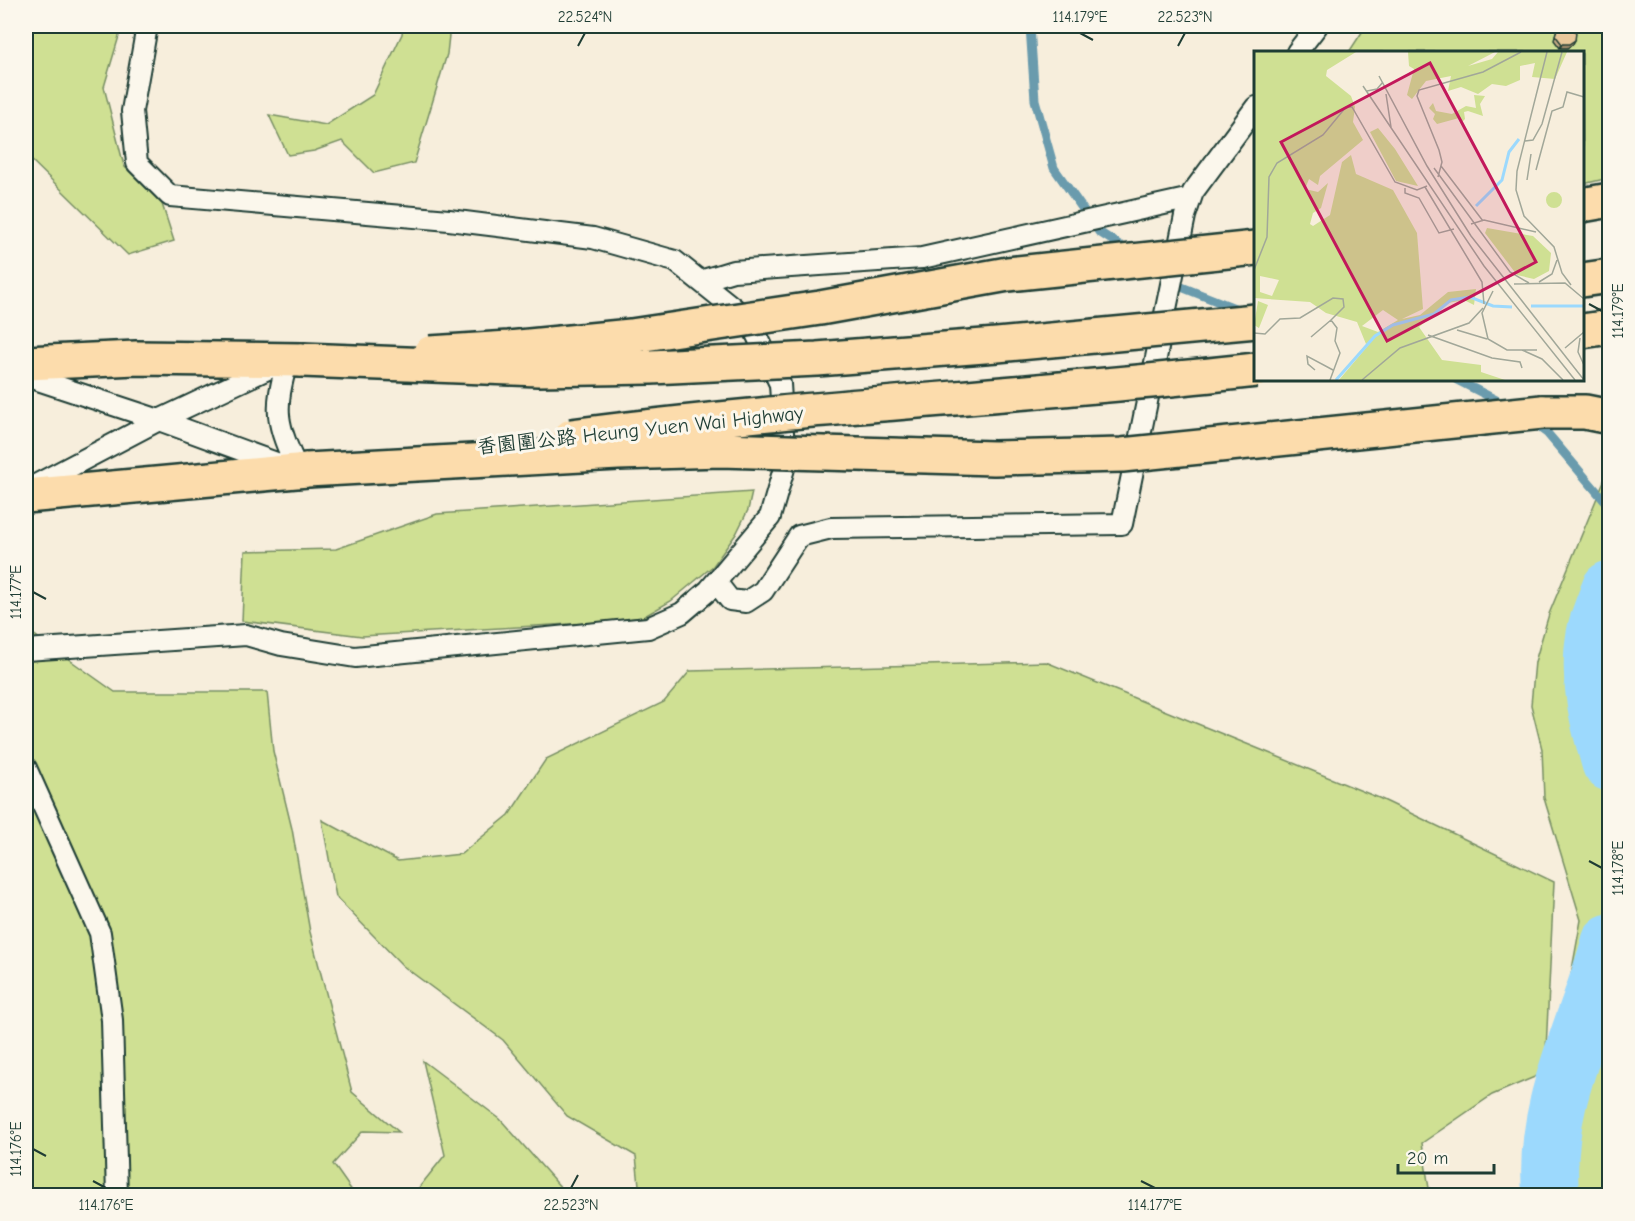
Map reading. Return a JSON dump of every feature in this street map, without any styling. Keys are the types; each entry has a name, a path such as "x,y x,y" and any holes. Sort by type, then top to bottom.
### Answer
{"highway":[{"path":"1584,204 1610,201"},
{"path":"295,359 509,348 631,336 820,308 1008,274 1254,248"},
{"path":"1584,280 1610,276"},
{"path":"26,363 136,358 295,359 538,369 651,367 975,347 1254,321"},
{"path":"1584,331 1610,327"},
{"name":"香園圍公路 Heung Yuen Wai Highway","path":"26,496 303,471 645,427 1108,387 1254,370"},
{"path":"303,471 618,453 721,450 994,458 1085,457 1270,442 1542,412 1585,412 1610,417"}],"lane":[{"path":"26,650 246,635 281,645 355,657 648,628 682,613 716,582 770,517 785,465 780,384 750,321 675,261 593,238 449,220 170,196 137,163 132,111 147,26"},
{"path":"1298,51 1317,26"},
{"path":"716,582 730,600 746,602 763,591 799,536 831,528 1122,524 1191,198 1254,109"},
{"path":"700,281 733,272 922,258 1191,198"},
{"path":"26,490 159,420 295,359"},
{"path":"295,359 279,393 277,411 279,430 303,471"},
{"path":"26,376 303,471"},
{"path":"26,768 100,933 112,1020 117,1196"}],"green space":[{"path":"26,26 122,26 104,87 124,166 162,204 174,241 128,255 26,155"},
{"path":"403,26 450,26 447,54 414,163 374,173 342,141 314,151 288,155 269,115 326,125 373,95 402,34"},
{"path":"1366,26 1609,26 1609,178 1584,184 1584,51 1350,51"},
{"path":"1608,471 1610,674 1603,704 1610,715 1609,1195 1536,1195 1537,1096 1544,1073 1492,1095 1422,1143 1430,1195 640,1195 636,1156 567,1116 503,1040 403,966 336,897 322,820 398,861 461,854 509,815 546,759 664,702 690,671 1046,662 1379,798 1554,882 1545,1070 1565,1008 1581,920 1544,798 1542,749 1531,705 1535,662 1549,614"},
{"path":"752,492 748,510 736,534 713,566 671,601 643,617 603,622 362,636 242,621 245,551 336,549 437,514"},
{"path":"26,629 115,692 267,692 273,751 292,829 310,932 352,1092 399,1132 363,1131 333,1164 355,1195 26,1196"},
{"path":"423,1061 500,1119 563,1190 563,1195 413,1195 445,1155"}],"building":[{"path":"1560,26 1572,26 1576,33 1575,40 1569,44 1562,44 1555,35"}],"waterway":[{"path":"1030,26 1035,100 1054,168 1099,232 1129,251"},
{"path":"1152,267 1179,286 1242,311"},
{"path":"1459,381 1508,406"},
{"path":"1532,422 1547,433 1610,507"},
{"path":"1610,589 1596,629 1592,663 1597,713 1610,763"},
{"path":"1551,1196 1550,1163 1559,1098 1610,942"}]}
